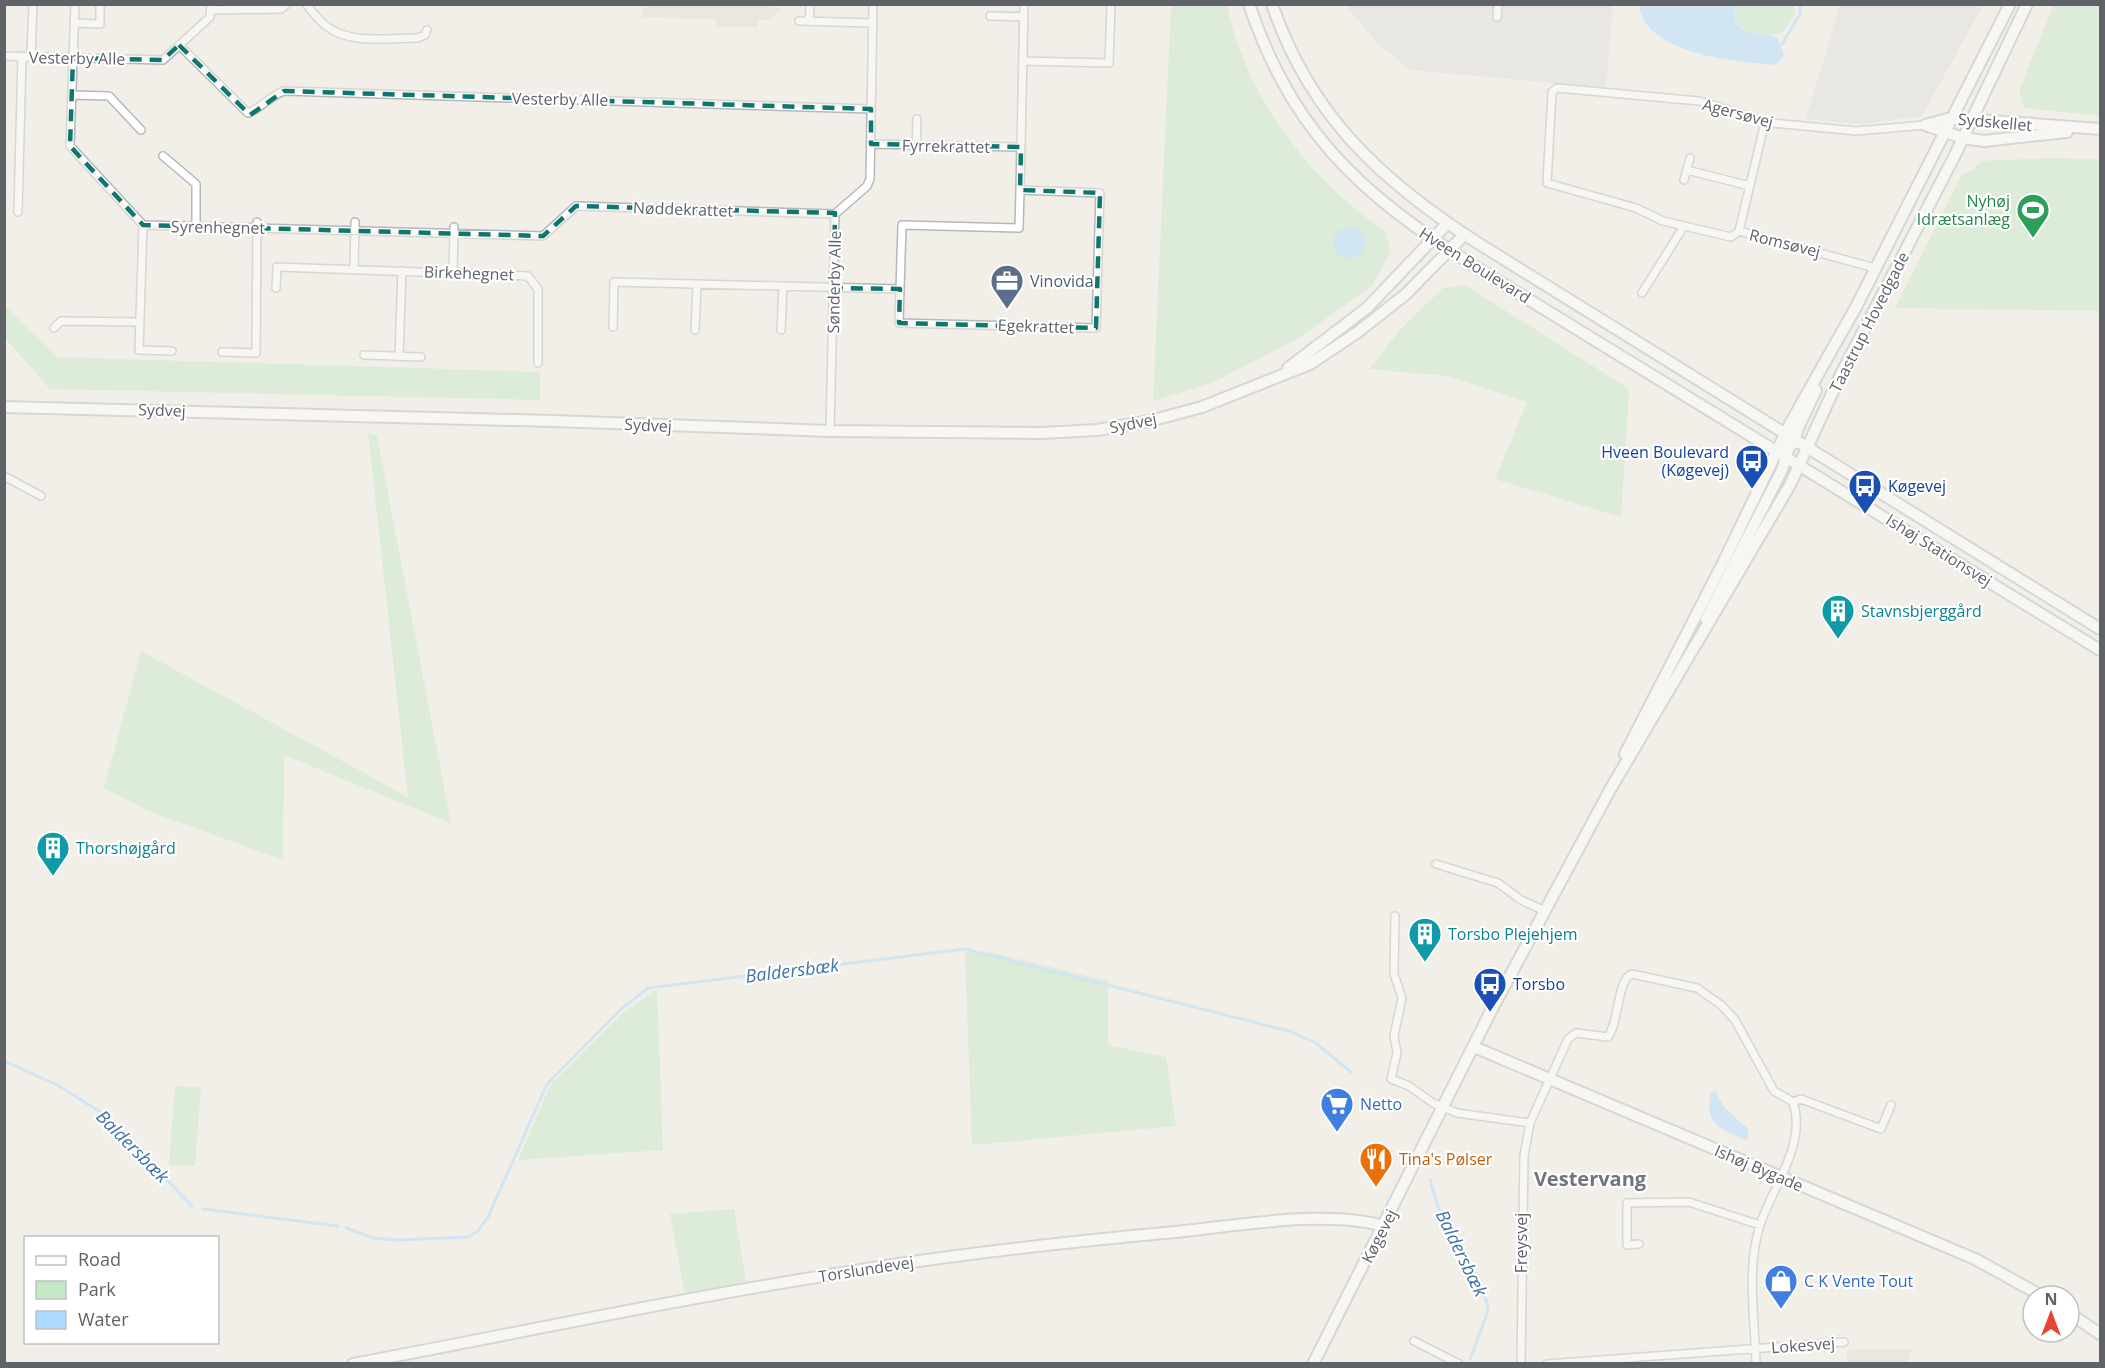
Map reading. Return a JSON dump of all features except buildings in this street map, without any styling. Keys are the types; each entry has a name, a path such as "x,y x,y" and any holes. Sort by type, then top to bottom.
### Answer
{"street":[{"path":"31,57 33,4"},
{"path":"75,4 70,146 143,225 139,350 172,351"},
{"path":"75,23 100,24 100,4"},
{"path":"211,7 281,9 287,4"},
{"path":"306,4 325,26 352,37 417,38 425,35 428,30"},
{"name":"Sønderby Alle","path":"830,431 835,213 867,186 871,144 873,4"},
{"path":"1020,190 1024,4"},
{"path":"1023,61 1109,63 1111,4"},
{"name":"Hveen Boulevard","path":"1249,4 1278,74 1317,136 1377,200 1450,252 1777,450"},
{"name":"Hveen Boulevard","path":"1272,4 1296,63 1333,120 1392,183 1464,235 1790,436"},
{"path":"1497,17 1498,4"},
{"name":"Taastrup Hovedgade","path":"1790,436 2010,4"},
{"name":"Taastrup Hovedgade","path":"1808,447 1841,374 1963,138 2027,4"},
{"name":"Vesterby Alle","path":"4,56 163,60 210,17 211,7"},
{"path":"809,21 810,7"},
{"path":"990,16 1024,17"},
{"path":"799,21 873,23"},
{"name":"Vesterby Alle","path":"179,45 238,106 248,113 255,111 273,95 284,91 871,109"},
{"path":"18,212 22,57"},
{"name":"Agersøvej","path":"1684,226 1663,221 1636,208 1547,183 1552,92 1557,88 1699,102 1765,122 1856,131 1925,125"},
{"path":"72,95 109,96 141,130"},
{"name":"Sydskellet","path":"1925,125 1951,118 2097,129"},
{"path":"916,146 917,119"},
{"name":"Romsøvej","path":"1765,122 1739,231 1875,268"},
{"name":"Sydskellet","path":"1925,125 1963,138 1984,141 2097,129"},
{"name":"Fyrrekrattet","path":"871,144 1021,147"},
{"path":"163,156 196,184 196,226"},
{"path":"1684,180 1690,158"},
{"path":"1687,170 1750,186"},
{"name":"Egekrattet","path":"1020,190 1100,193 1096,328 899,323 900,290 902,225 1019,228 1020,190"},
{"name":"Nøddekrattet","path":"543,237 576,206 835,213"},
{"name":"Sydvej","path":"1281,373 1367,308 1447,224"},
{"name":"Syrenhegnet","path":"143,225 355,226 543,237"},
{"path":"222,352 256,353 257,225"},
{"path":"354,269 355,226"},
{"path":"1642,293 1684,226 1731,237 1739,231"},
{"path":"453,272 454,230"},
{"name":"Sydvej","path":"4,407 553,421 830,431 1042,433 1097,430 1150,421 1202,407 1310,363 1358,332 1412,289 1464,235"},
{"name":"Birkehegnet","path":"276,288 277,267 528,276 538,289 538,363"},
{"path":"399,357 402,271"},
{"path":"613,327 614,282 900,290"},
{"path":"695,330 697,284"},
{"path":"781,330 783,286"},
{"path":"54,328 61,321 140,322"},
{"path":"364,355 420,357"},
{"path":"1696,645 1712,606 1788,456 1790,436"},
{"path":"1790,436 1795,457 1800,464"},
{"name":"Ishøj Stationsvej","path":"1790,436 2100,629"},
{"name":"Køgevej","path":"1611,788 1628,745 1724,561 1777,450 1790,436"},
{"name":"Køgevej","path":"1313,1364 1474,1047 1611,788 1772,517 1808,447"},
{"name":"Ishøj Stationsvej","path":"1777,450 2100,650"},
{"path":"4,476 41,496"},
{"path":"1436,864 1498,883 1521,900 1545,911"},
{"path":"1395,916 1394,974 1402,998 1394,1036 1397,1053 1391,1079 1409,1086 1444,1108 1466,1116 1530,1124"},
{"name":"Freysvej","path":"1521,1364 1521,1175 1530,1124 1572,1035 1584,1034 1604,1039 1611,1033 1624,981 1632,974 1697,988 1721,1005 1735,1020 1774,1090 1793,1102"},
{"name":"Ishøj Bygade","path":"1474,1047 1974,1259 2021,1285"},
{"path":"1756,1364 1752,1270 1760,1225 1794,1144 1797,1112 1793,1102 1801,1099 1881,1130 1891,1105"},
{"path":"1639,1244 1627,1245 1628,1203 1689,1202 1760,1225"},
{"name":"Torslundevej","path":"353,1364 772,1285 916,1261 1052,1244 1291,1222 1347,1220 1384,1226"},
{"path":"2081,1321 2100,1334"},
{"path":"1414,1341 1459,1364"},
{"name":"Lokesvej","path":"1547,1364 1622,1361 1844,1342"}],"highlighted area":[{"path":"179,45 250,115 284,91 871,109 871,144 1021,147 1020,190 1100,193 1096,328 899,323 900,289 834,288 835,213 576,206 543,236 143,225 70,146 73,58 163,60"}],"shaded area":[{"path":"746,4 782,8 770,20 758,20 758,27 717,26 716,19 642,17 642,5"},
{"path":"1840,4 1983,5 1922,116 1860,125 1806,119"},
{"path":"1345,5 1613,5 1606,88 1411,70 1380,46"},
{"path":"1911,1349 1909,1364 1847,1363 1847,1350"}],"green space":[{"path":"2054,4 2100,5 2100,116 2024,108 2019,91"},
{"path":"1171,5 1227,5 1236,38 1249,71 1284,133 1331,187 1385,231 1391,251 1372,286 1297,339 1214,382 1153,401"},
{"path":"1736,5 1794,5 1795,15 1782,33 1756,34 1748,32 1737,22"},
{"name":"Nyhøj Idrætsanlæg","path":"2048,158 2100,159 2100,311 1895,308 1962,174 1973,170 1981,161"},
{"path":"1465,285 1629,389 1621,517 1495,479 1527,402 1447,376 1369,369 1399,331 1443,288"},
{"path":"5,306 58,357 540,372 540,400 50,389 5,338"},
{"path":"368,433 377,436 451,823 284,755 283,860 146,810 104,788 141,651 408,797"},
{"path":"985,951 1108,981 1108,1045 1166,1057 1176,1126 972,1145 965,952"},
{"path":"657,989 663,1150 518,1160 550,1085 622,1014"},
{"path":"175,1086 201,1087 195,1166 169,1165"},
{"path":"734,1209 746,1281 685,1296 670,1214"}],"water":[{"path":"1639,5 1736,5 1735,16 1741,29 1778,38 1784,54 1778,63 1771,65 1735,61 1693,52 1657,35 1645,22"},
{"path":"1349,227 1360,232 1365,243 1360,254 1349,259 1338,254 1333,243 1338,232"},
{"path":"1715,1091 1725,1108 1748,1129 1748,1138 1745,1140 1721,1128 1712,1119 1709,1104 1711,1093"}],"waterway":[{"path":"1782,44 1800,14 1800,4"},
{"name":"Baldersbæk","path":"346,1228 374,1238 398,1240 468,1237 478,1231 489,1215 547,1084 621,1009 648,988 965,949 1289,1031 1316,1043 1351,1072"},
{"name":"Baldersbæk","path":"4,1061 59,1086 105,1115 192,1206"},
{"name":"Baldersbæk","path":"1430,1180 1438,1207 1486,1299 1488,1311 1470,1359"},
{"name":"Baldersbæk","path":"203,1209 338,1226"}],"place":[{"name":"Nyhøj Idrætsanlæg","path":"2033,239"},
{"name":"Vinovida","path":"1007,310"},
{"name":"Hveen Boulevard (Køgevej)","path":"1752,490"},
{"name":"Køgevej","path":"1865,515"},
{"name":"Stavnsbjerggård","path":"1838,640"},
{"name":"Thorshøjgård","path":"53,877"},
{"name":"Torsbo Plejehjem","path":"1425,963"},
{"name":"Torsbo","path":"1490,1013"},
{"name":"Netto","path":"1337,1133"},
{"name":"Tina's Pølser","path":"1376,1188"},
{"name":"C K Vente Tout","path":"1781,1310"}],"district":[{"name":"Vestervang","path":"1590,1178"}]}
